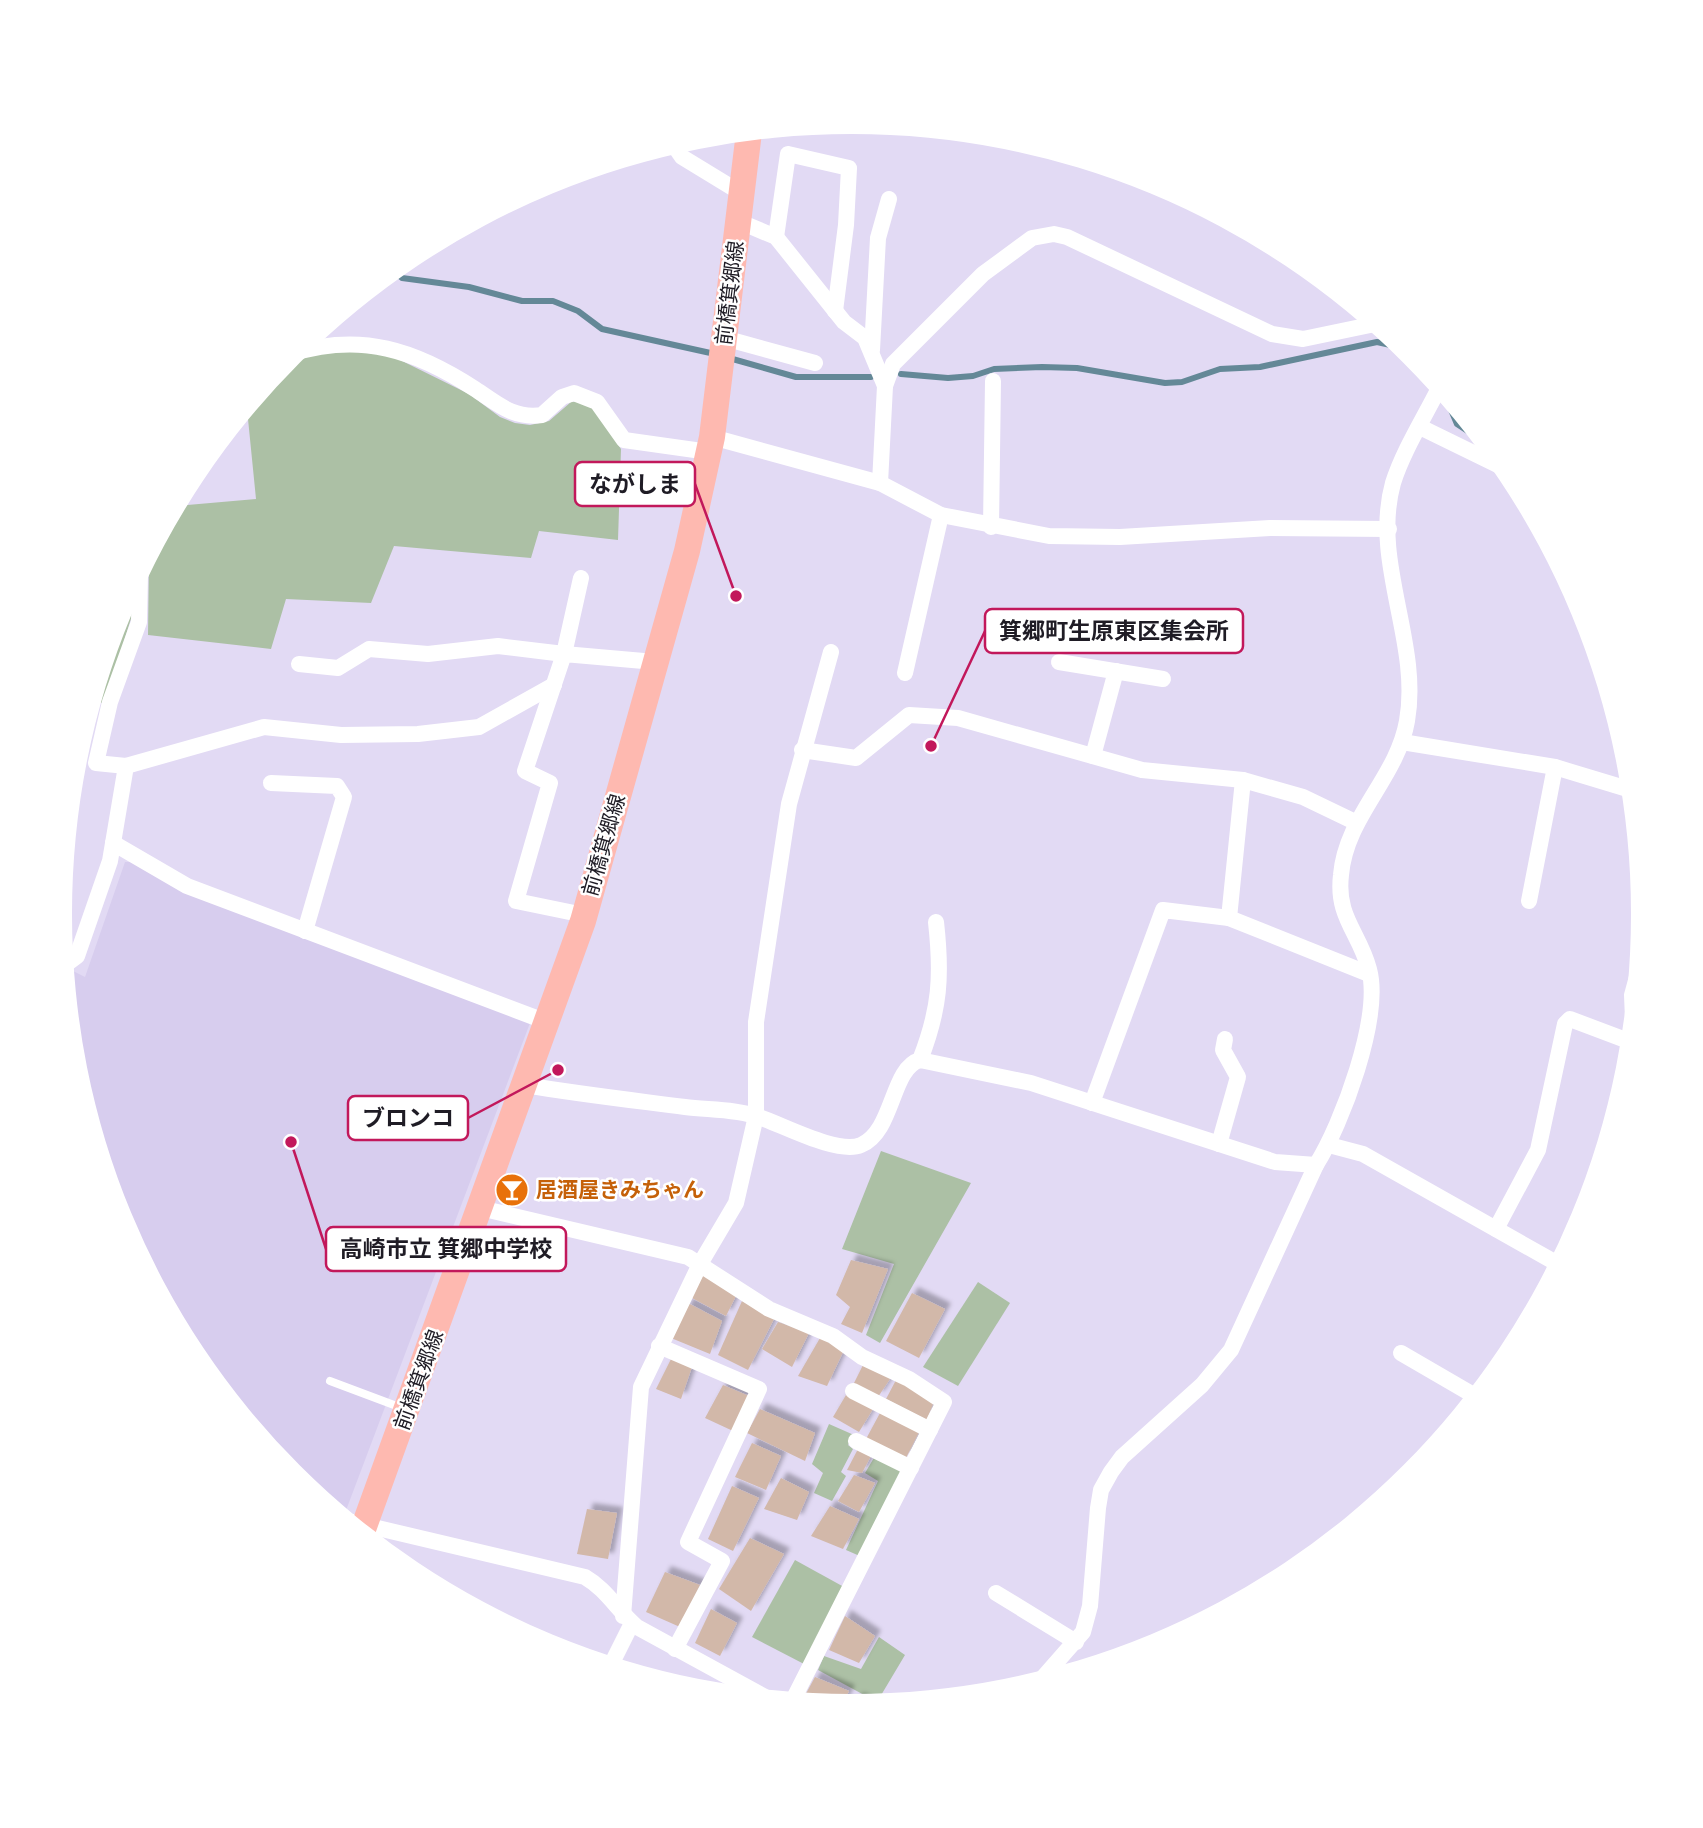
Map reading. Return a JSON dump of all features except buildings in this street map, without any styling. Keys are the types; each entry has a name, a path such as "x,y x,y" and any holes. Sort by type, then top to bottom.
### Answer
{"main road":[{"name":"前橋箕郷線","path":"361,1520 408,1411 584,915 687,551 710,445 748,141"}],"street":[{"path":"680,154 741,193"},
{"path":"776,237 788,154 849,168 846,225 835,311"},
{"path":"872,353 878,238 889,199"},
{"path":"738,221 776,237 835,311 865,338 885,386"},
{"path":"880,483 885,386 893,365 983,274 1032,238 1054,234 1067,237 1272,334 1303,339 1364,326"},
{"path":"316,347 330,344 390,348 424,360 514,415 542,415 562,397 575,393 597,402 624,440 710,445 880,483 940,515 990,527 1049,536 1120,537 1270,528 1389,529"},
{"path":"723,348 815,363"},
{"path":"990,527 993,381"},
{"path":"1053,1667 1083,1633 1090,1606 1094,1532 1101,1490 1122,1457 1202,1385 1231,1350 1316,1166 1329,1145 1367,1036 1372,990 1369,974 1340,902 1344,852 1355,822 1377,794 1402,742 1410,700 1389,529 1393,484 1435,397"},
{"path":"1420,427 1484,458"},
{"path":"905,673 940,515"},
{"path":"581,578 564,654 526,771 550,783 516,901 584,915"},
{"path":"141,593 139,622 110,702 96,763 126,766 264,727 354,735 418,734 479,727 554,685"},
{"path":"299,664 338,668 369,649 428,653 498,646 655,662"},
{"path":"614,1656 627,1619 641,1387 700,1264 736,1203 756,1116 756,1022 789,804 831,652"},
{"path":"1059,662 1163,679"},
{"path":"1093,756 1116,671"},
{"path":"802,750 856,758 909,715 958,718 1142,770 1243,780 1303,797 1355,822"},
{"path":"1402,742 1555,767 1620,787"},
{"path":"73,959 77,956 110,861 126,766"},
{"path":"1529,901 1555,767"},
{"path":"1229,918 1243,780"},
{"path":"271,783 337,786 344,797 306,931"},
{"path":"113,843 187,886 547,1022"},
{"path":"1092,1103 1163,911 1229,918 1369,974"},
{"path":"920,1060 932,1027 941,971 936,922"},
{"path":"1496,1229 1538,1150 1565,1024 1570,1019 1621,1038"},
{"path":"1219,1144 1238,1077 1223,1050 1225,1039"},
{"path":"525,1085 756,1116 836,1146 861,1145 871,1138 885,1119 906,1070 912,1062 920,1060 1031,1083 1275,1162 1316,1166"},
{"path":"1329,1145 1363,1154 1551,1260"},
{"path":"480,1208 688,1257 769,1309 834,1336 862,1357 909,1379 944,1402 797,1692"},
{"path":"659,1346 759,1390 688,1542 722,1561 676,1649"},
{"path":"1401,1353 1468,1392"},
{"path":"853,1391 930,1430"},
{"path":"856,1441 911,1468"},
{"path":"372,1529 585,1577 599,1585 627,1619 745,1686"},
{"path":"996,1593 1076,1642"}],"lane":[{"path":"330,1381 408,1411"}],"shaded area":[{"path":"125,862 136,862 530,1023 347,1508 300,1465 233,1389 176,1304 152,1259 113,1165 98,1116 78,1016 74,971 85,977"}],"green space":[{"path":"330,350 390,355 469,394 500,417 515,423 530,425 549,421 571,402 582,401 595,410 621,449 618,540 539,531 531,558 394,546 371,603 286,599 271,649 148,635 149,576 176,524 188,505 256,499 248,421 306,358"},
{"path":"133,612 133,612 105,703 101,703"},
{"path":"881,1151 971,1183 880,1343 866,1335 894,1264 842,1249"},
{"path":"978,1282 1010,1303 958,1386 923,1367"},
{"path":"829,1424 854,1435 848,1445 853,1449 841,1472 846,1476 832,1501 814,1493 823,1473 812,1464"},
{"path":"875,1456 906,1470 862,1557 846,1550 878,1481 865,1473"},
{"path":"795,1560 844,1587 804,1664 752,1637"},
{"path":"879,1637 905,1655 882,1693 862,1694 818,1670 824,1656 861,1669"}],"waterway":[{"path":"402,278 469,287 522,301 553,301 578,311 602,329 715,354"},
{"path":"901,374 948,378 973,376 994,369 1042,367 1077,368 1165,383 1182,382 1220,369 1260,367 1382,343"},
{"path":"729,358 796,377 871,377"}],"place":[{"name":"ながしま","path":"736,596"},
{"name":"箕郷町生原東区集会所","path":"931,746"},
{"name":"ブロンコ","path":"558,1070"},
{"name":"高崎市立 箕郷中学校","path":"291,1142"},
{"name":"居酒屋きみちゃん","path":"512,1190"}]}
